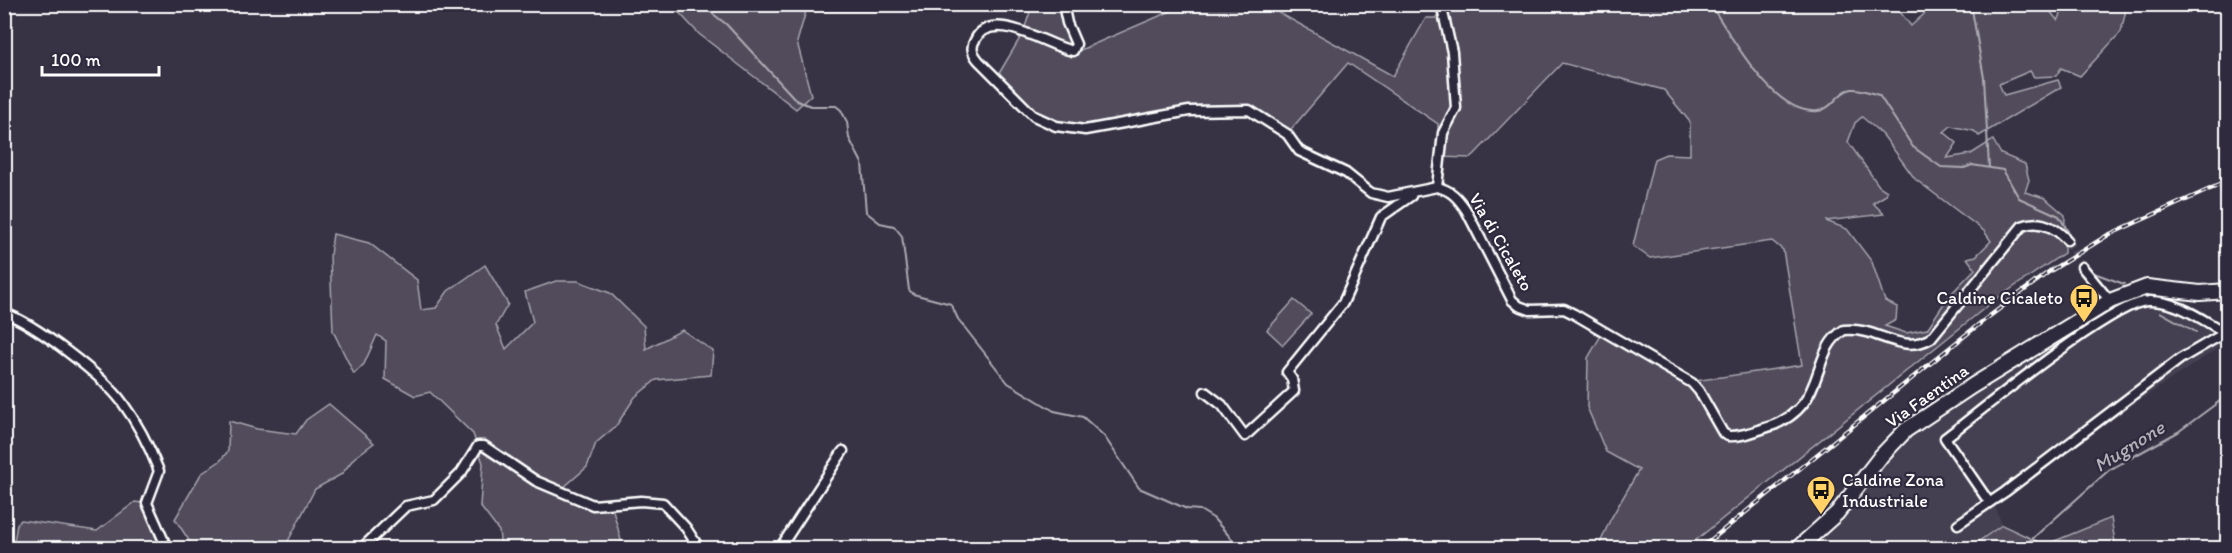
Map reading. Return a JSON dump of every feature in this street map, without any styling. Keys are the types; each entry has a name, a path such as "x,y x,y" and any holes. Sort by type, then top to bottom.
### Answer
{"main road":[{"name":"Via Faentina","path":"1798,549 1837,513 1881,456 1906,430 2110,301 2147,287 2200,292 2228,291"}],"street":[{"path":"1063,4 1067,23 1076,44 1073,51 1028,33 997,26 984,29 975,39 972,47 973,54 979,61 1034,116 1056,126 1085,130 1189,111 1250,110 1287,134 1299,151 1346,173 1371,193 1388,197 1437,187 1443,133 1456,108 1452,52 1441,4"},
{"name":"Via di Cicaleto","path":"1437,187 1457,197 1466,210 1512,300 1530,310 1551,308 1574,314 1692,383 1723,433 1730,436 1779,424 1804,404 1828,349 1844,330 1862,329 1906,345 1919,345 1931,338 2022,226 2034,222 2043,224 2054,229 2067,240"},
{"path":"1205,392 1222,405 1245,436 1274,407 1294,392 1292,379 1287,372 1343,303 1381,217 1395,205 1416,193"},
{"path":"2082,267 2110,301"},
{"path":"1989,502 1945,438 2051,358 2132,303 2149,301 2168,304 2184,309 2226,331"},
{"path":"4,314 43,336 86,367 121,401 159,471 147,503 167,549"},
{"path":"1958,524 2180,359 2226,331"},
{"path":"2042,342 2051,358"},
{"path":"362,549 406,506 434,500 461,473 478,446 484,446 536,481 593,504 641,501 663,503 686,528 699,549"},
{"path":"780,549 843,451"}],"shaded area":[{"path":"1897,4 1896,7 1911,26 1934,5 2045,5 2058,21 2065,5 2127,5 2121,32 2080,76 2061,68 2056,76 2034,77 2030,71 1999,84 2004,95 2058,80 2061,87 1979,136 1974,131 1951,126 1944,132 1957,143 1947,158 1971,154 1993,140 2001,154 2025,164 2029,180 2025,192 2045,198 2065,215 2064,253 1996,299 1686,548 1598,548 1610,520 1639,470 1606,452 1587,407 1588,358 1603,332 1688,382 1802,365 1783,250 1772,241 1650,258 1633,246 1654,159 1666,154 1690,155 1690,122 1664,90 1562,63 1471,158 1438,157 1438,124 1348,63 1287,134 1249,110 1189,111 1085,130 1034,116 997,77 1023,33 1030,12 1013,5 1061,5 1066,35 1078,51 1185,5 1265,5 1393,76 1426,18 1435,18 1440,13 1436,5","holes":["1862,117 1883,135 1915,179 1984,231 1991,241 1976,256 1967,258 1975,269 1949,296 1927,329 1906,333 1885,326 1896,320 1897,307 1885,301 1872,262 1847,229 1826,221 1884,214 1873,203 1886,195 1887,191 1879,186 1848,142 1855,123"]},
{"path":"672,5 880,5 876,11 806,11 797,42 811,95 796,109 699,34"},
{"path":"333,234 369,243 417,280 421,310 436,308 448,291 485,265 508,304 496,325 506,349 533,322 525,292 556,281 578,281 610,293 644,326 646,349 682,330 713,351 711,375 656,380 635,397 616,426 596,443 587,467 563,488 560,495 589,506 612,506 623,548 501,548 499,531 480,506 483,463 473,434 430,392 415,396 385,379 386,341 377,335 364,364 354,374 333,331 330,255"},
{"path":"2147,280 2166,282 2180,299 2227,331 2227,342 2134,404 1995,506 2002,525 1969,548 1802,548 1795,542 1829,512 1878,450 1912,418 1986,368 2117,292"},
{"path":"1294,300 1311,314 1283,345 1267,330"},
{"path":"329,404 374,443 354,458 342,474 315,489 285,547 194,548 175,519 201,474 220,461 228,451 229,421 257,429 296,434 306,420"},
{"path":"135,502 142,503 164,548 13,548 17,524 21,520 97,531"},
{"path":"2111,518 2116,548 1969,548 2002,525 2045,545"}],"waterway":[{"path":"700,4 726,24 797,101 811,106 836,106 841,110 847,122 849,138 862,163 866,212 880,223 894,226 902,236 909,290 913,294 951,304 958,319 1008,383 1054,411 1083,417 1104,436 1139,488 1187,509 1200,510 1213,518 1240,548"},
{"path":"1710,4 1755,71 1785,101 1801,109 1818,111 1828,107 1847,90 1862,90 1879,95 1913,147 1941,167 1964,168 1972,165 2003,170 2019,198 2059,216 2069,233"},
{"path":"1971,4 1984,78 1989,167"},
{"path":"2086,264 2094,273 2124,284"},
{"path":"2160,312 2196,332"},
{"path":"2223,346 2228,348"},
{"name":"Mugnone","path":"2022,548 2109,470 2178,432 2228,395"}],"tunnel":[{"path":"2067,240 2082,267"}],"railway":[{"path":"1701,548 1983,321 2050,271 2108,235 2228,181"}],"place":[{"name":"Caldine Cicaleto","path":"2084,324"},
{"name":"Caldine Zona Industriale","path":"1821,516"}]}
